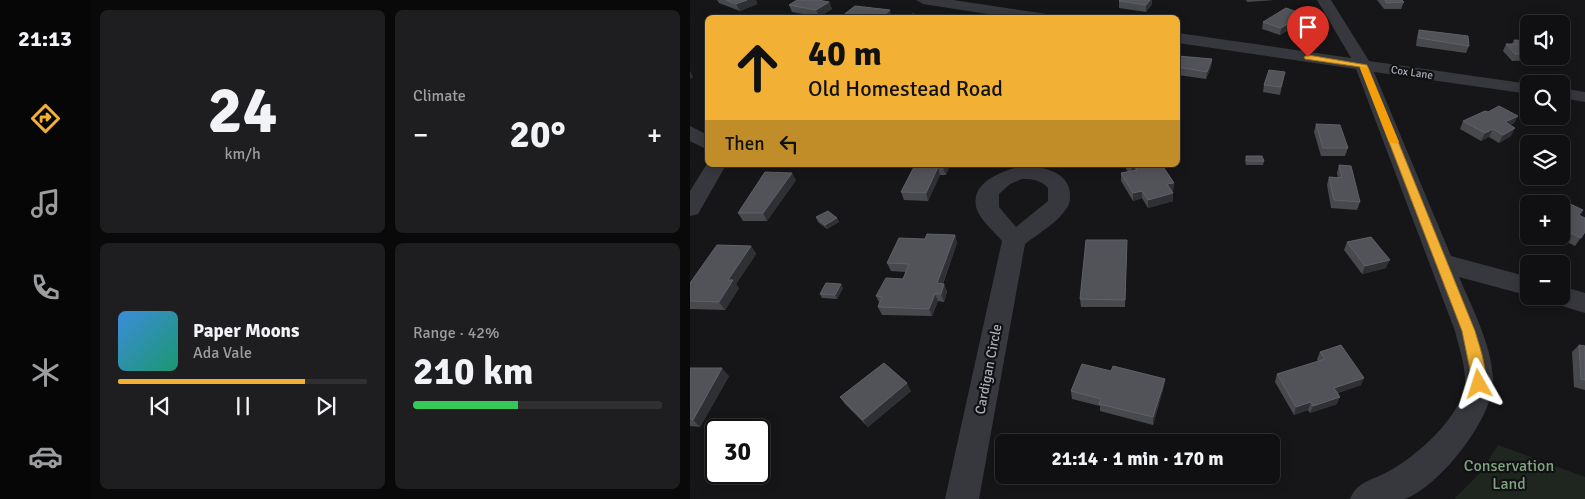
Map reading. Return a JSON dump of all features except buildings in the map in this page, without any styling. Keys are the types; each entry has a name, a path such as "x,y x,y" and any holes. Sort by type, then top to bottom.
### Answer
{"street":[{"path":"923,0 1026,15"},
{"path":"1324,0 1363,65 1468,331 1476,358 1479,384 1472,409 1433,458 1402,482 1367,499"},
{"name":"Cox Lane","path":"1180,38 1520,88"},
{"path":"1570,94 1585,97"},
{"path":"690,132 705,142"},
{"path":"690,209 715,167"},
{"name":"Cardigan Circle","path":"962,499 1014,240"},
{"path":"1442,263 1520,285"},
{"path":"1570,299 1585,303"}],"green space":[{"name":"Conservation Land","path":"1498,445 1585,477 1585,499 1454,499 1481,472"}],"slow traffic":[{"path":"1364,68 1394,142"}],"route":[{"path":"1308,57 1363,65 1468,331 1476,358 1479,384"}]}
